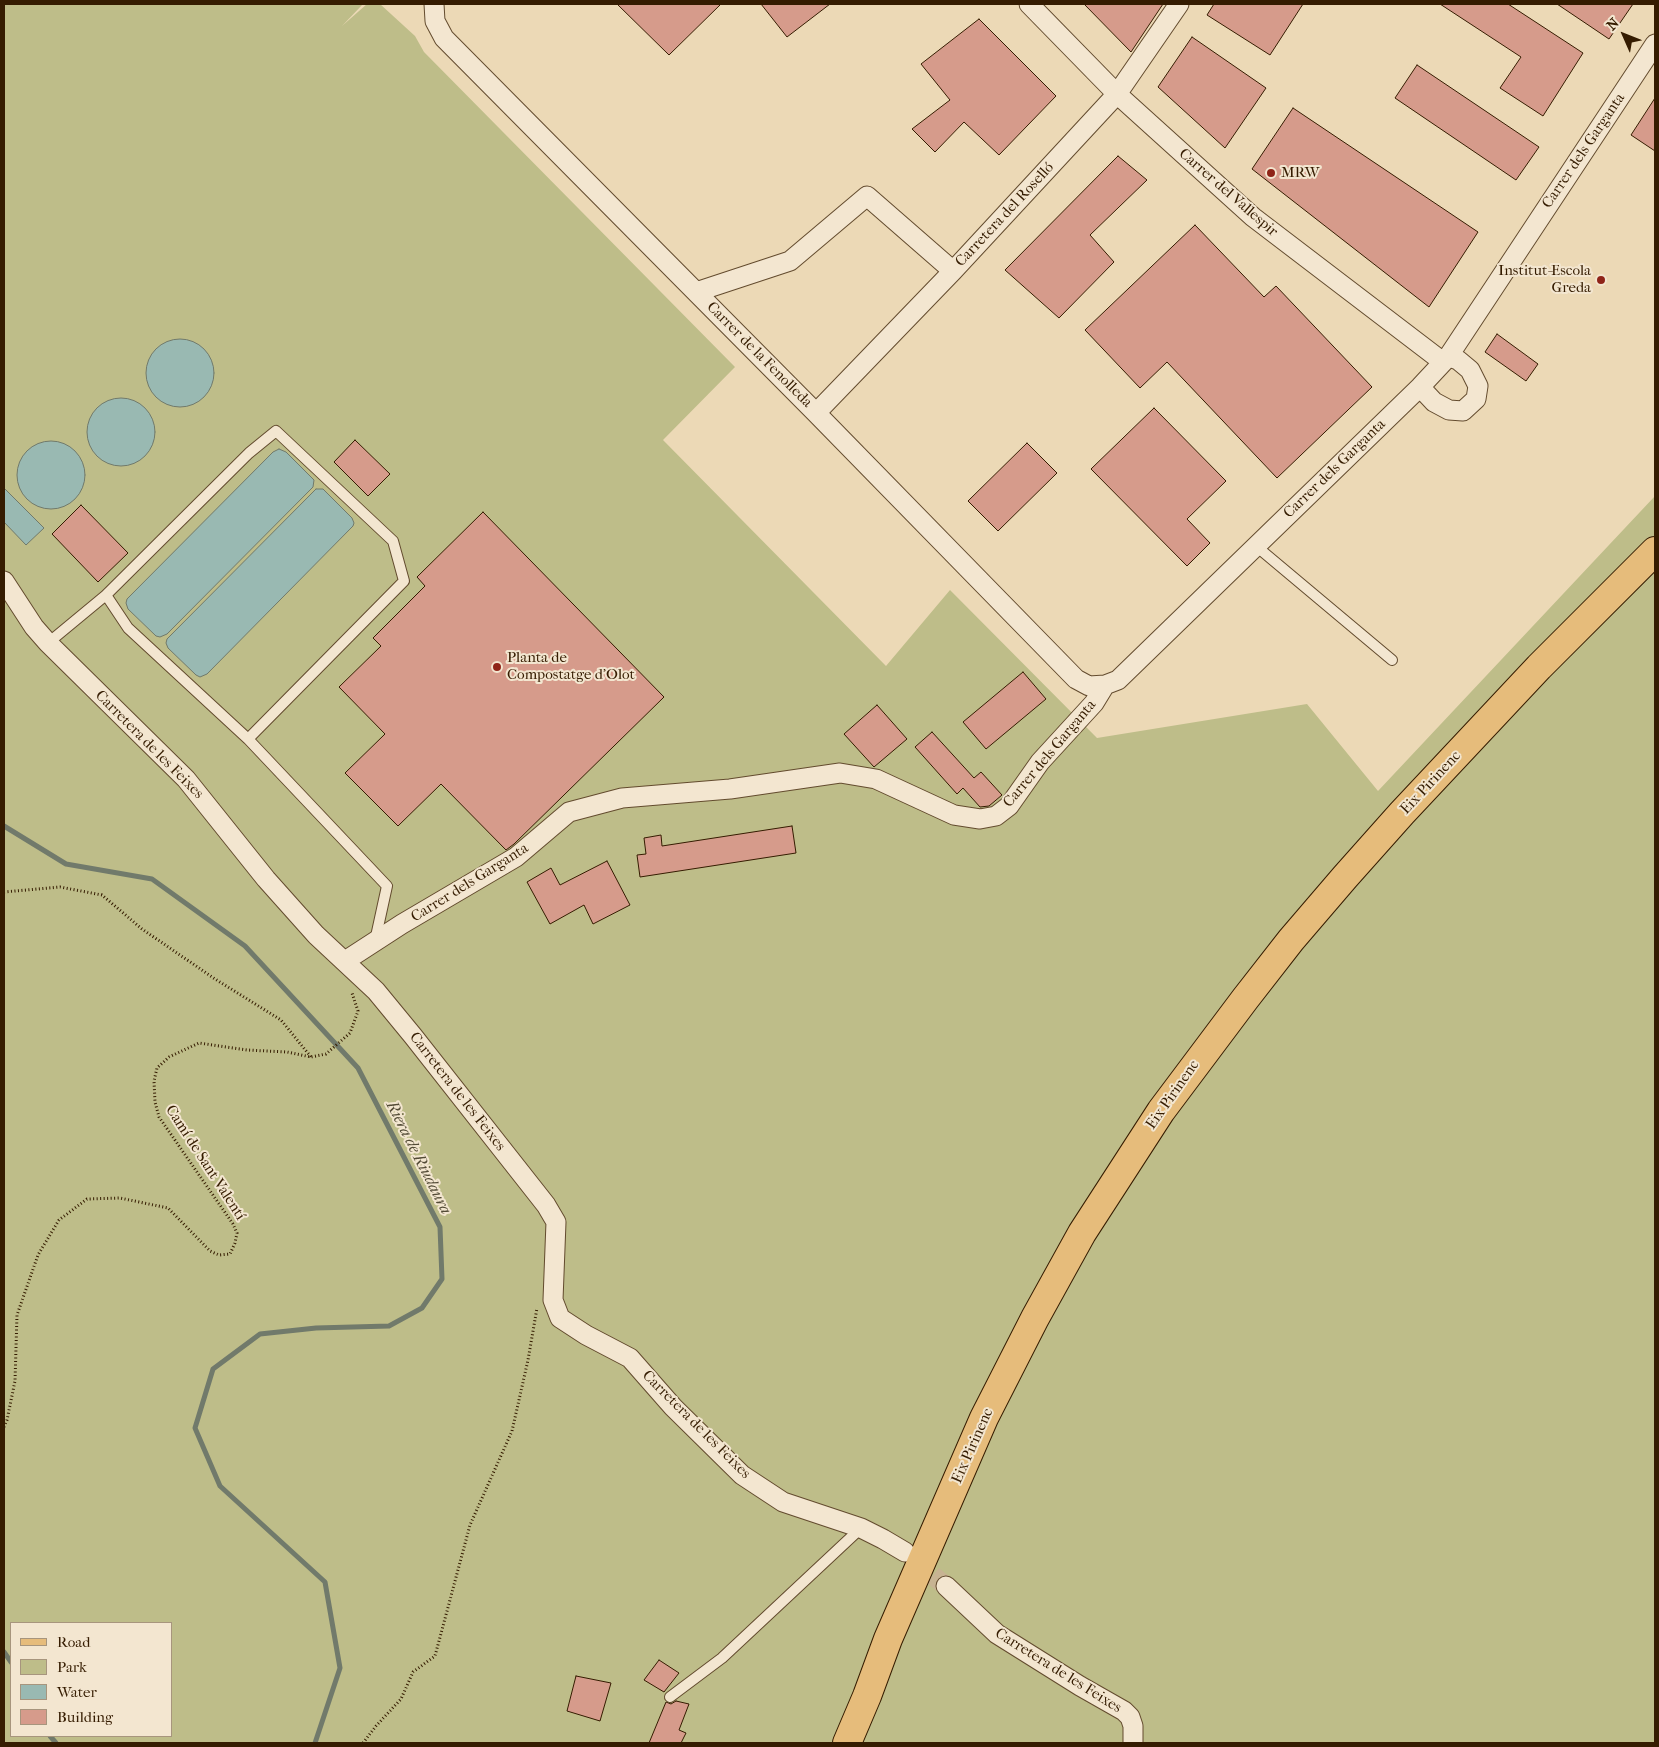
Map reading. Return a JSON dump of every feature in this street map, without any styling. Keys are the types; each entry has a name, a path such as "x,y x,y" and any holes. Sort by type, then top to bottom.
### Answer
{"main road":[{"name":"Eix Pirinenc","path":"847,1743 888,1639 984,1418 1035,1318 1082,1233 1161,1111 1216,1036 1291,940 1402,813 1539,667 1655,551"},
{"path":"1539,667 1609,613 1655,571"}],"street":[{"name":"Carrer de la Fenolleda","path":"434,4 435,22 444,38 816,413 1076,679 1090,686 1105,685"},
{"name":"Carrer del Vallespir","path":"1029,4 1117,94 1253,217 1445,360"},
{"name":"Carretera del Roselló","path":"816,413 953,271 1117,94 1179,4"},
{"name":"Carrer dels Garganta","path":"345,961 516,857 569,812 622,798 730,789 840,773 876,779 954,815 980,820 996,816 1009,806 1040,762 1094,702 1105,685 1118,680 1420,387 1445,360 1655,44"},
{"path":"696,292 790,261 867,196 953,271"},
{"path":"1420,387 1434,402 1449,410 1463,410 1476,399 1478,386 1470,370 1458,360 1445,360"},
{"name":"Carretera de les Feixes","path":"4,582 34,627 48,643 186,779 266,879 316,935 376,991 414,1036 553,1216 556,1222 554,1300 560,1318 586,1335 630,1358 673,1407 742,1475 784,1502 861,1528 884,1538 905,1552"},
{"name":"Carretera de les Feixes","path":"946,1586 996,1634 1124,1711 1130,1717 1133,1726 1134,1743"},
{"path":"856,1743 867,1696"}],"lane":[{"path":"48,643 106,595 249,453 276,431 394,541 404,581 248,739"},
{"path":"1256,546 1392,660"},
{"path":"106,595 128,628 248,739 387,886 375,942"},
{"path":"670,1698 722,1658 861,1528"}],"path":[{"path":"4,892 60,887 102,895 142,929 215,979 281,1020 311,1057 326,1054 350,1033 358,1011 351,991"},
{"name":"Camí de Sant Valentí","path":"4,1426 15,1381 17,1315 38,1255 59,1220 87,1199 120,1198 168,1208 210,1250 219,1255 230,1254 236,1233 233,1224 159,1117 155,1102 154,1081 157,1068 169,1057 199,1042 247,1050 287,1052 311,1057"},
{"path":"363,1743 376,1726 401,1700 414,1672 435,1656 470,1525 512,1431 528,1360 537,1306"}],"green space":[{"path":"4,4 363,4 342,26 367,4 380,4 415,36 424,52 735,367 663,440 886,666 950,590 1097,738 1307,704 1378,791 1655,496 1655,1743 4,1743"}],"water":[{"path":"180,339 193,342 204,349 211,360 214,373 211,386 204,397 193,404 180,407 167,404 156,397 149,386 146,373 149,360 156,349 167,342"},
{"path":"121,398 134,401 145,408 152,419 155,432 152,445 145,456 134,463 121,466 108,463 97,456 90,445 87,432 90,419 97,408 108,401"},
{"path":"51,441 64,444 75,451 82,462 85,475 82,488 75,499 64,506 51,509 38,506 27,499 20,488 17,475 20,462 27,451 38,444"},
{"path":"279,449 286,452 314,480 313,487 167,634 160,637 156,636 128,609 127,599 273,452"},
{"path":"4,488 44,528 26,545 4,522"},
{"path":"316,489 323,489 352,518 353,526 207,674 200,677 196,675 168,648 167,639"}],"building":[{"path":"617,4 721,4 669,55"},
{"path":"761,4 830,4 787,37"},
{"path":"1084,4 1163,4 1131,52"},
{"path":"1214,4 1303,4 1270,55 1207,15"},
{"path":"1440,4 1508,4 1583,53 1543,116 1500,88 1521,57"},
{"path":"1557,4 1633,4 1609,39"},
{"path":"979,19 1056,96 999,155 964,122 935,152 912,129 950,100 921,64"},
{"path":"1192,37 1266,88 1225,148 1158,87"},
{"path":"1417,65 1539,147 1516,180 1395,98"},
{"path":"1655,98 1655,151 1631,135"},
{"path":"1293,108 1478,232 1429,307 1252,169"},
{"path":"1118,156 1147,180 1090,235 1114,262 1059,318 1005,270"},
{"path":"1195,225 1264,297 1276,286 1372,387 1277,478 1167,362 1140,388 1085,330"},
{"path":"1497,334 1538,364 1526,381 1485,352"},
{"path":"1154,408 1226,481 1187,519 1210,543 1187,566 1091,469"},
{"path":"355,440 390,474 368,496 334,462"},
{"path":"1027,443 1057,473 998,531 968,501"},
{"path":"81,505 128,553 98,582 52,534"},
{"name":"Planta de Compostatge d'Olot","path":"483,512 664,697 506,850 441,784 398,826 345,773 385,734 339,687 381,646 373,638 425,586 417,577"},
{"path":"1023,672 1046,699 986,749 963,722"},
{"path":"877,705 907,739 874,767 844,734"},
{"path":"932,732 974,778 981,772 1002,795 989,806 980,807 963,788 957,794 915,747"},
{"path":"792,826 796,853 640,877 637,855 646,854 644,838 661,835 662,846"},
{"path":"607,861 630,905 593,924 584,905 550,924 527,882 551,868 560,885"},
{"path":"659,1660 679,1673 664,1692 644,1680"},
{"path":"576,1676 611,1683 600,1721 567,1711"},
{"path":"676,1701 689,1704 679,1730 686,1733 681,1743 649,1743 666,1702 671,1704"}],"waterway":[{"name":"Riera de Riudaura","path":"4,826 66,864 152,879 245,946 358,1068 440,1227 442,1279 422,1308 389,1326 316,1328 260,1334 213,1369 195,1428 220,1486 325,1582 340,1668 315,1743"},
{"name":"Riera de Riudaura","path":"4,1652 10,1661"},
{"name":"Riera de Riudaura","path":"51,1737 56,1743"}],"tunnel":[{"path":"911,1558 946,1586"}],"place":[{"name":"MRW","path":"1271,173"},
{"name":"Institut-Escola Greda","path":"1601,280"},
{"name":"Planta de Compostatge d'Olot","path":"497,667"}]}
